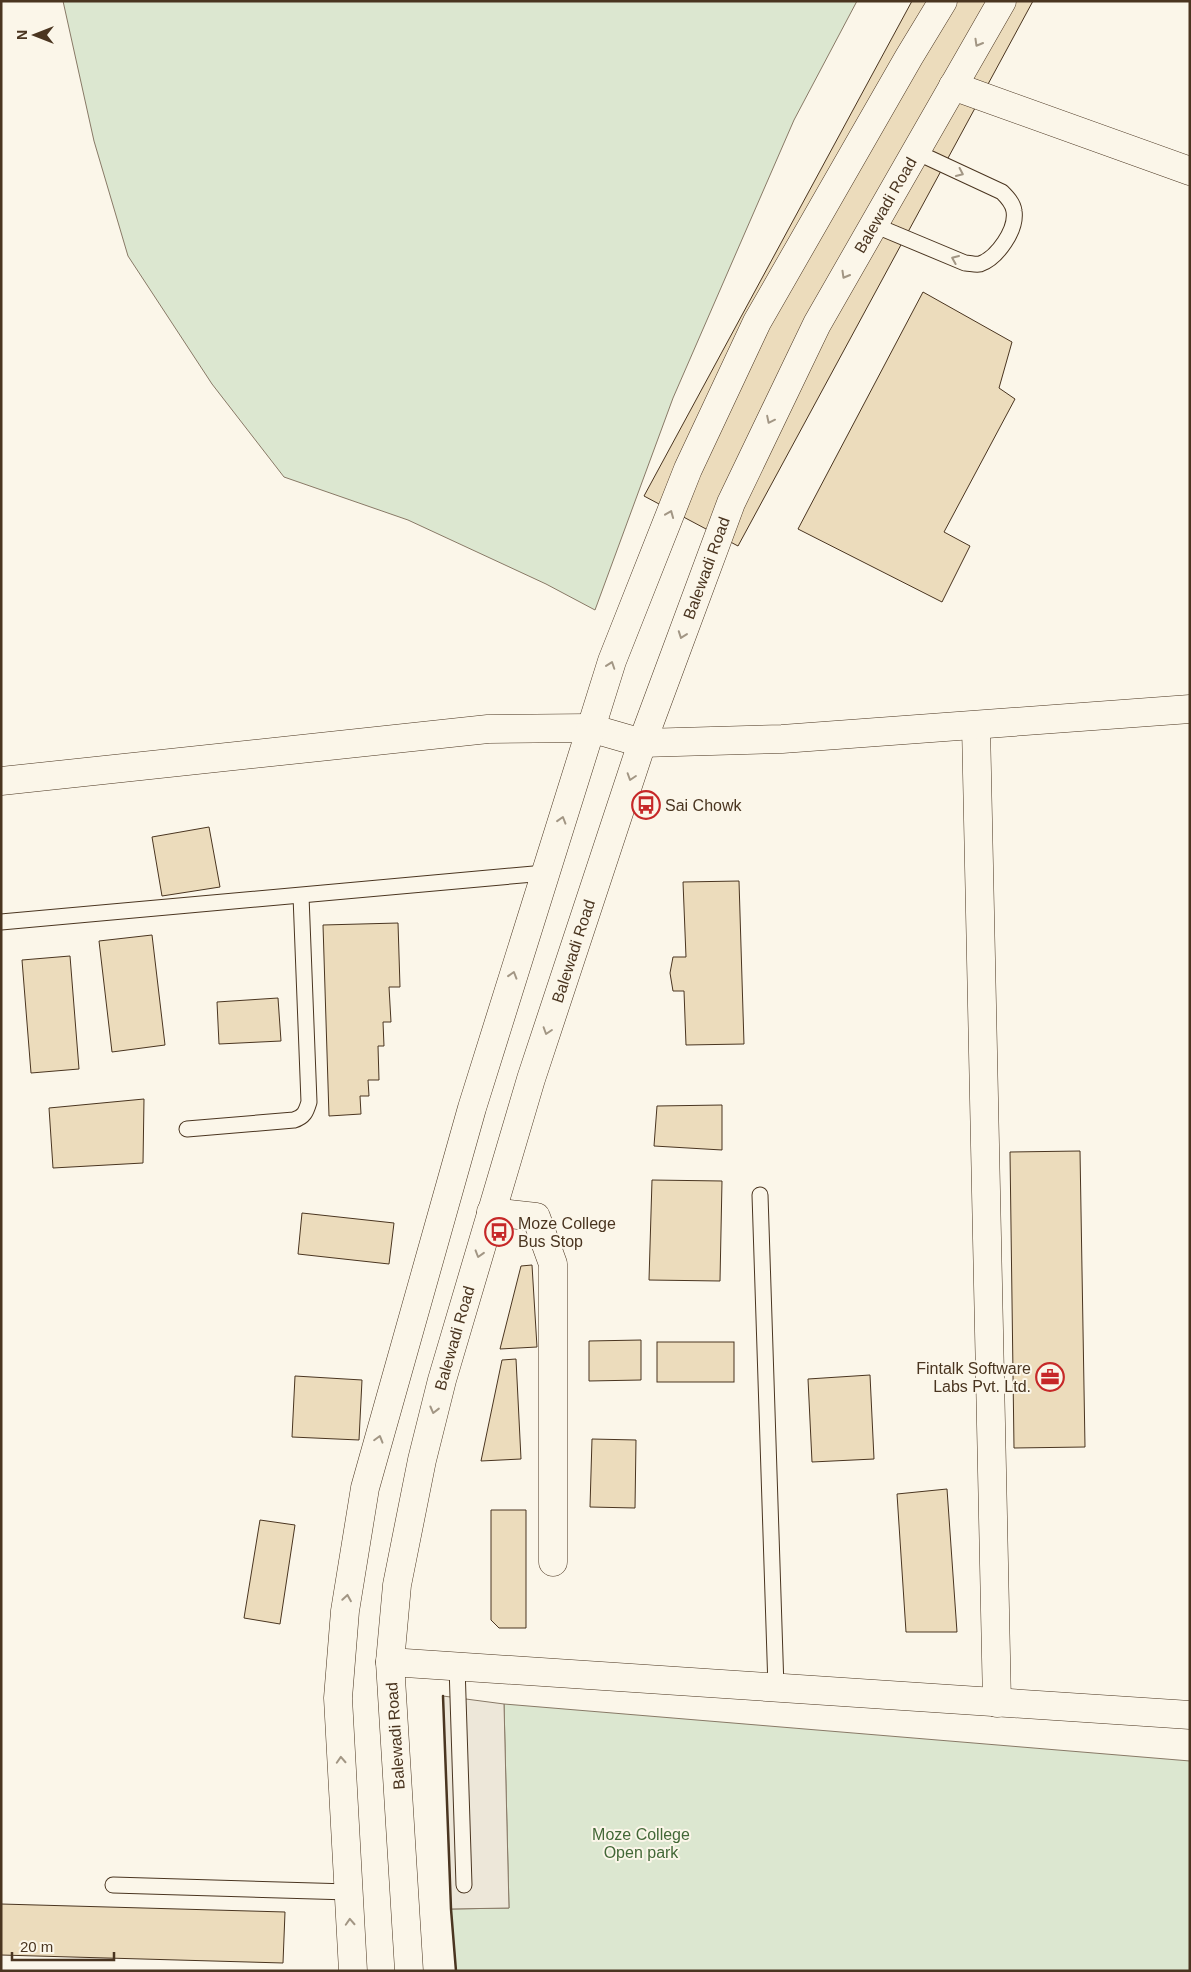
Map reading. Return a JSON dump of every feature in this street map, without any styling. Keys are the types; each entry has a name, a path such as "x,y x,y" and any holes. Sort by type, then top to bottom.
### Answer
{"main road":[{"path":"353,1971 338,1698 345,1611 364,1488 472,1108 612,661 688,469 757,322 943,1"},
{"name":"Balewadi Road","path":"409,1971 390,1662 397,1585 422,1460 442,1380 531,1079 642,743 731,503 817,324 1002,1"},
{"path":"954,86 1190,171"},
{"path":"1,781 488,729 590,728 642,743 782,739 1190,709"},
{"path":"976,726 997,1703"},
{"path":"491,1212 536,1216 553,1264 553,1562"},
{"path":"390,1662 1190,1715"}],"lane":[{"path":"874,225 965,263 978,264 990,260 1001,249 1011,228 1015,212 1010,199 1002,192 916,152"},
{"path":"1,922 545,873"},
{"path":"187,1128 294,1120 302,1117 307,1110 309,1102 300,896"},
{"path":"760,1195 776,1688"},
{"path":"457,1666 464,1885"},
{"path":"112,1885 349,1892"}],"green space":[{"path":"63,1 857,1 794,120 673,398 595,610 546,584 408,520 284,477 212,384 128,256 94,141"},
{"name":"Moze College Open park","path":"504,1704 1190,1761 1190,1971 456,1971 451,1909 509,1908"}],"shaded area":[{"path":"443,1696 504,1704 509,1908 451,1909"}],"building":[{"path":"912,1 1033,1 738,546 644,496"},
{"path":"923,292 1012,342 999,388 1015,399 944,532 970,546 942,602 798,529"},
{"path":"209,827 220,887 162,896 152,837"},
{"path":"739,881 744,1044 686,1045 684,991 673,991 670,973 673,957 686,957 683,882"},
{"path":"398,923 400,987 389,987 391,1022 383,1022 384,1046 378,1046 379,1080 368,1080 369,1096 360,1096 361,1114 329,1116 323,925"},
{"path":"152,935 165,1045 112,1052 99,941"},
{"path":"70,956 79,1069 31,1073 22,960"},
{"path":"278,998 281,1041 219,1044 217,1002"},
{"path":"144,1099 143,1163 53,1168 49,1108"},
{"path":"722,1105 722,1150 654,1146 657,1106"},
{"path":"1080,1151 1085,1447 1014,1448 1010,1152"},
{"path":"652,1180 722,1181 720,1281 649,1280"},
{"path":"302,1213 394,1223 389,1264 298,1254"},
{"path":"532,1265 537,1347 500,1349 521,1266"},
{"path":"641,1340 641,1380 589,1381 589,1341"},
{"path":"657,1342 734,1342 734,1382 657,1382"},
{"path":"516,1359 521,1459 481,1461 502,1360"},
{"path":"870,1375 874,1459 812,1462 808,1379"},
{"path":"295,1376 362,1380 359,1440 292,1437"},
{"path":"592,1439 636,1440 635,1508 590,1507"},
{"path":"947,1489 957,1632 906,1632 897,1494"},
{"path":"491,1510 526,1510 526,1628 499,1628 491,1620"},
{"path":"260,1520 295,1525 280,1624 244,1618"},
{"path":"1,1904 285,1912 283,1963 1,1955"}],"wall":[{"path":"443,1696 451,1909 456,1971"}],"place":[{"name":"Sai Chowk","path":"646,805"},
{"name":"Moze College Bus Stop","path":"499,1232"},
{"name":"Fintalk Software Labs Pvt. Ltd.","path":"1050,1377"}]}
